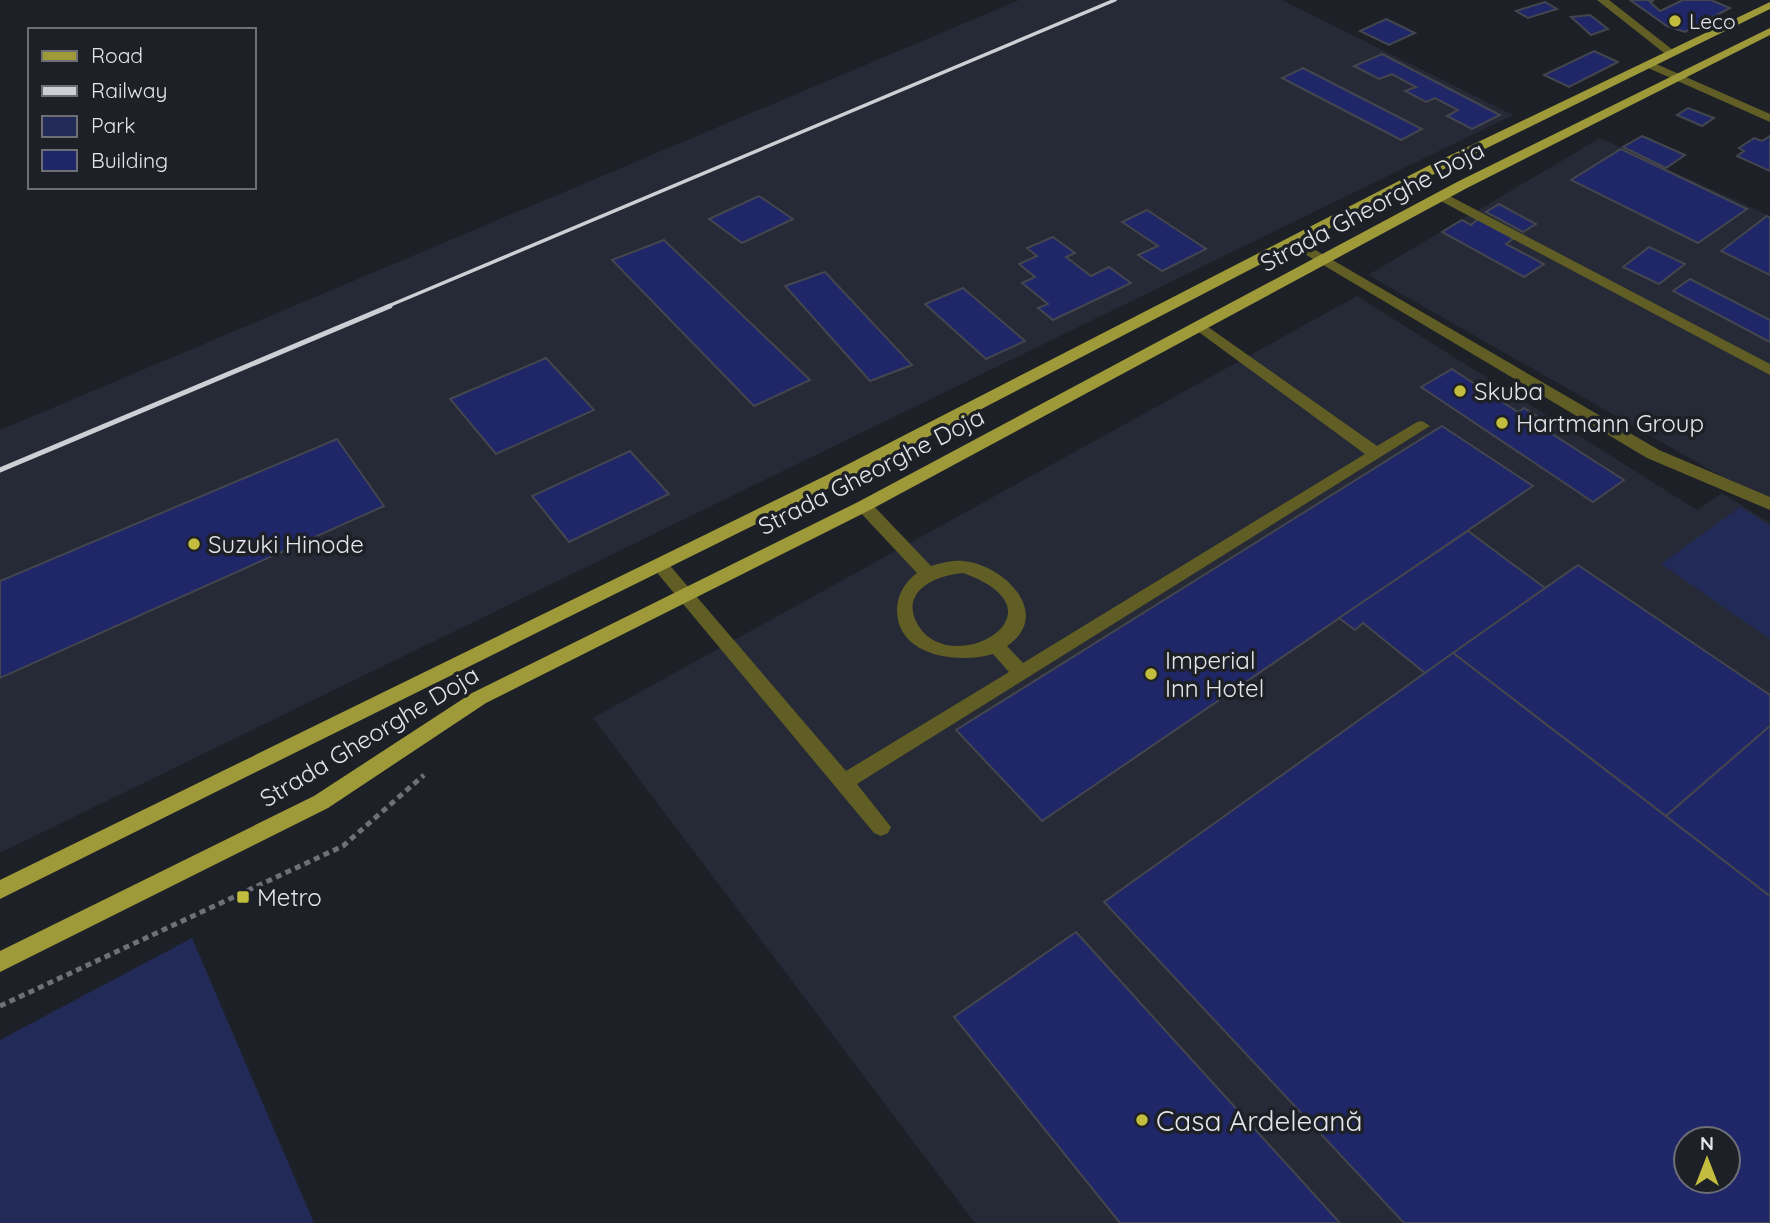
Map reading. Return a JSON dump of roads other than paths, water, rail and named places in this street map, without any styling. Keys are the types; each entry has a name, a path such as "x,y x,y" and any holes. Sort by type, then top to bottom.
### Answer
{"main road":[{"name":"Strada Gheorghe Doja","path":"0,890 833,479 1433,169 1770,5"},
{"name":"Strada Gheorghe Doja","path":"2,962 321,802 479,698 864,506 1442,196 1770,31"}],"street":[{"path":"1602,0 1672,54"},
{"path":"1650,65 1770,118"},
{"path":"1442,196 1770,370"},
{"path":"1293,241 1653,454 1770,504"},
{"path":"1201,327 1377,454"},
{"path":"843,783 1422,426"},
{"path":"864,506 928,574"},
{"path":"660,565 881,827"},
{"path":"964,567 998,578 1010,589 1017,602 1017,617 1011,633 996,646 975,653 952,653 918,638 908,625 904,610 907,595 916,583 928,574 946,568 964,567"},
{"path":"996,646 1022,674"}],"railway":[{"path":"386,307 1115,0"},
{"path":"0,470 390,306"}],"place":[{"name":"Leco","path":"1675,21"},
{"name":"Skuba","path":"1460,391"},
{"name":"Hartmann Group","path":"1502,423"},
{"name":"Suzuki Hinode","path":"194,544"},
{"name":"Imperial Inn Hotel","path":"1151,674"},
{"name":"Metro","path":"243,897"},
{"name":"Casa Ardeleană","path":"1142,1120"}]}
